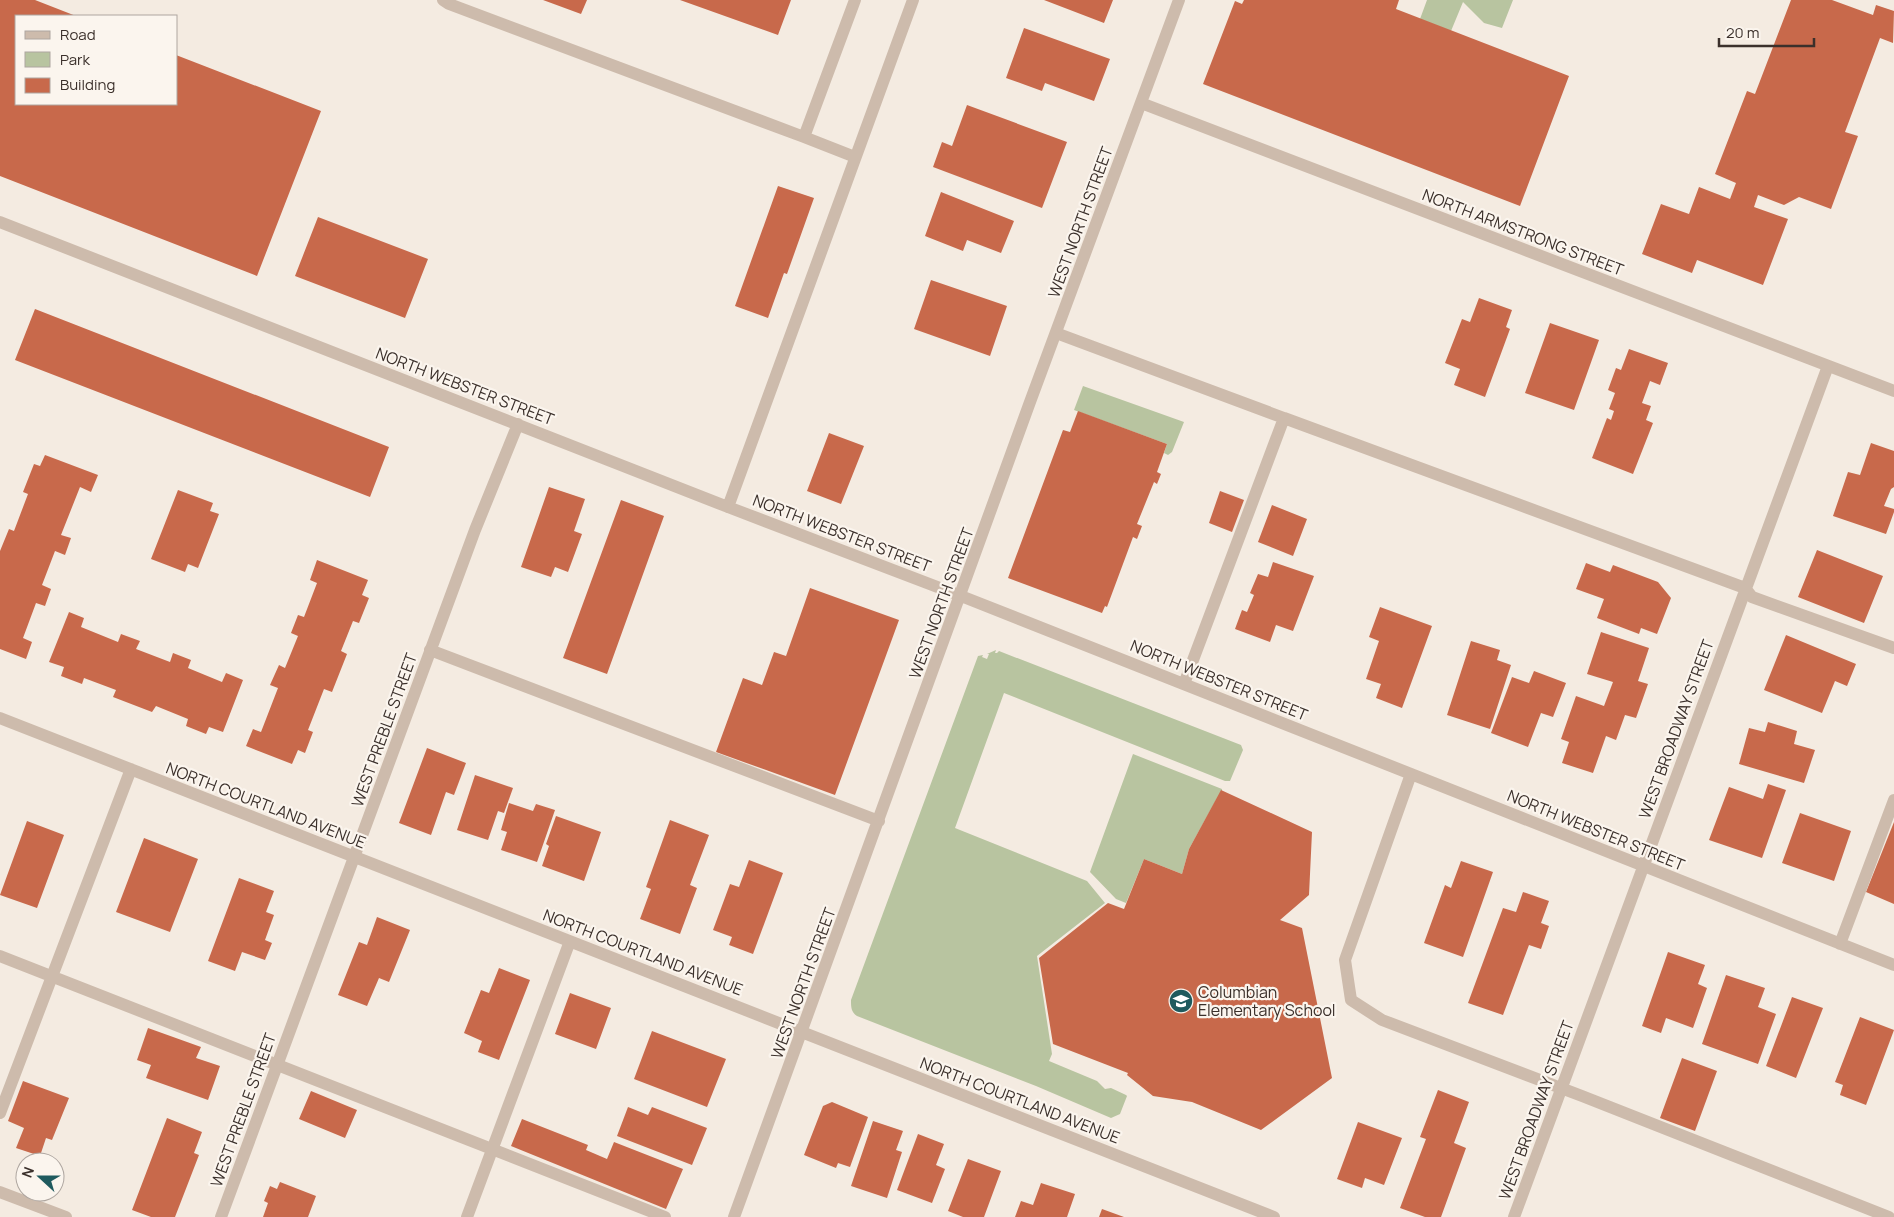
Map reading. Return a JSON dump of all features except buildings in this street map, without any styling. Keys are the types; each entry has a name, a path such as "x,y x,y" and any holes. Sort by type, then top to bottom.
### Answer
{"street":[{"path":"444,0 449,4 855,156"},
{"path":"804,137 855,0"},
{"path":"728,507 913,0"},
{"name":"WEST NORTH STREET","path":"734,1217 1179,0"},
{"name":"NORTH ARMSTRONG STREET","path":"1141,103 1894,391"},
{"name":"NORTH WEBSTER STREET","path":"0,222 728,507 961,596 1894,965"},
{"path":"1056,333 1745,588 1752,597 1894,648"},
{"name":"WEST BROADWAY STREET","path":"1514,1217 1828,366"},
{"path":"1184,684 1284,418"},
{"name":"WEST PREBLE STREET","path":"221,1217 430,650 475,530 518,424"},
{"path":"430,650 879,821"},
{"name":"NORTH COURTLAND AVENUE","path":"0,718 1274,1217"},
{"path":"0,1113 131,770"},
{"path":"1411,774 1345,960 1351,1000 1382,1020 1562,1088 1889,1217"},
{"path":"1840,944 1894,800"},
{"path":"467,1217 570,941"},
{"path":"0,956 665,1217"},
{"path":"0,1192 66,1217"}],"green space":[{"path":"1427,0 1513,0 1502,28 1484,23 1463,2 1451,31 1420,19"},
{"path":"1083,386 1184,422 1172,452 1168,455 1164,453 1167,444 1074,410"},
{"path":"996,650 995,653 999,651 1241,745 1243,750 1230,781 1225,781 1004,693 955,828 1087,881 1105,903 1037,956 1052,1054 1049,1061 1097,1081 1105,1089 1111,1088 1126,1095 1120,1114 1111,1118 1036,1086 857,1016 852,1009 851,1000 978,656 983,655 982,657 987,659 989,654 987,654"},
{"path":"1133,754 1222,789 1222,791 1189,849 1182,874 1144,859 1126,903 1116,899 1090,872"}],"place":[{"name":"Columbian Elementary School","path":"1181,1001"}]}
